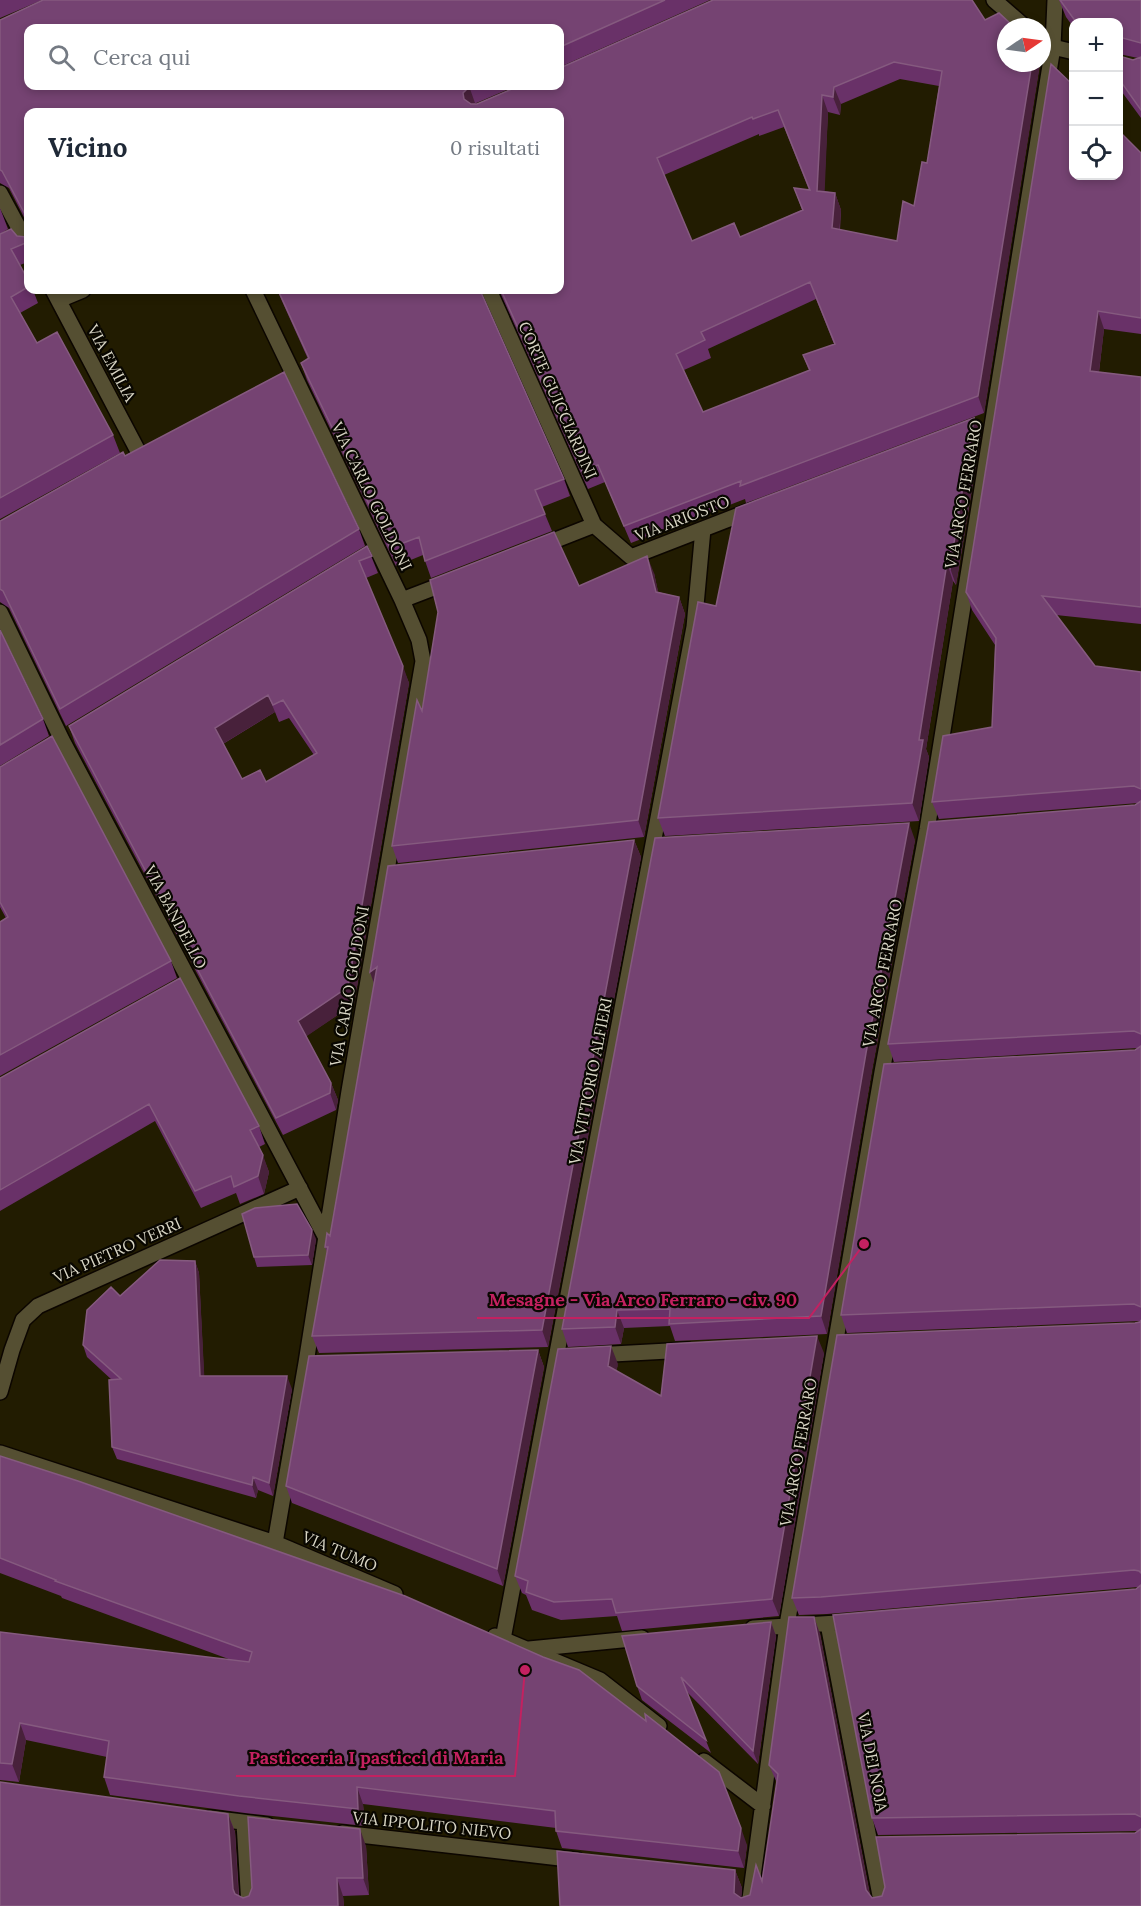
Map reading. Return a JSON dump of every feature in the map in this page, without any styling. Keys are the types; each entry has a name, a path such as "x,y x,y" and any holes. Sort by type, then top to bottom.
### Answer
{"street":[{"path":"994,0 1015,18"},
{"name":"VIA ARCO FERRARO","path":"1051,22 1055,0"},
{"path":"1051,45 1069,51"},
{"name":"VIA ARCO FERRARO","path":"750,1906 747,1879 763,1806 787,1625 835,1343 887,1071 921,831 994,420 1043,72"},
{"path":"0,193 24,237"},
{"path":"7,240 24,239"},
{"name":"VIA CARLO GOLDONI","path":"255,294 288,378 372,553 402,600 419,640 423,661 392,874 325,1236 312,1363 275,1543"},
{"name":"CORTE GUICCIARDINI","path":"491,294 594,525"},
{"name":"VIA EMILIA","path":"56,295 139,453"},
{"path":"971,428 994,420"},
{"name":"VIA ARIOSTO","path":"594,525 631,557 770,504"},
{"path":"519,554 594,525"},
{"name":"VIA VITTORIO ALFIERI","path":"503,1639 562,1357 652,846 694,627 703,529"},
{"path":"402,600 466,575"},
{"name":"VIA BANDELLO","path":"0,612 186,985 325,1236"},
{"path":"921,831 945,829"},
{"name":"VIA PIETRO VERRI","path":"0,1392 23,1320 38,1306 300,1188"},
{"path":"562,1357 707,1349"},
{"name":"VIA TUMO","path":"0,1453 275,1543 405,1598"},
{"path":"739,1629 875,1620"},
{"name":"VIA DEI NOJA","path":"828,1624 876,1845 882,1906"},
{"path":"481,1630 600,1680 673,1736"},
{"path":"526,1649 656,1637"},
{"path":"691,1750 763,1806"},
{"path":"197,1816 279,1827"},
{"path":"244,1823 249,1906"},
{"name":"VIA IPPOLITO NIEVO","path":"327,1832 587,1861"}],"building":[{"path":"43,0 665,0 564,45 564,24 24,24 24,90 466,90 463,93 464,99 471,104 477,104 510,90 564,90 564,66 713,0 972,0 985,20 999,13 1004,18 997,18 997,72 1031,72 978,396 740,486 741,481 624,526 598,465 582,471 503,294 564,294 564,108 24,108 24,212 0,170 0,20","holes":["894,62 942,71 927,163 922,162 914,206 903,201 897,241 832,228 835,193 817,191 822,95 833,97 834,87","778,110 810,190 794,188 803,210 740,237 734,223 692,241 657,158 752,117 753,119","810,282 835,344 803,355 810,370 703,412 676,354 705,340 701,332"]},
{"path":"1060,0 1141,0 1141,43 1123,38 1123,18 1073,18"},
{"path":"1123,57 1133,60 1141,57 1141,110 1123,85"},
{"path":"1051,64 1069,81 1069,180 1123,180 1123,135 1141,153 1141,318 1098,311 1090,371 1141,377 1141,607 1042,596 1095,666 1141,672 1141,789 1134,786 932,802 943,736 992,727 996,638 966,592"},
{"path":"11,229 17,236 24,237 24,244 11,249 24,273 24,289 11,297 37,343 57,332 113,435 0,498 0,234"},
{"path":"280,294 482,294 564,479 535,490 545,514 425,561 419,537 390,548 301,363 309,358"},
{"path":"284,372 359,529 60,709 0,589 0,521 123,452 125,456"},
{"path":"974,418 950,568 947,563 919,740 923,740 912,803 658,818 698,602 716,606 736,508"},
{"path":"554,532 579,586 647,556 656,592 679,597 638,820 392,846 417,700 422,711 438,612 430,580"},
{"path":"367,546 372,556 359,561 403,666 348,987 298,1021 331,1083 330,1093 276,1118 69,726","holes":["268,695 273,705 283,700 317,753 266,782 260,770 242,779 215,728"]},
{"path":"0,630 43,719 0,745"},
{"path":"52,736 171,961 0,1055 0,922 8,917 0,902 0,767"},
{"path":"1141,801 1141,1034 1134,1031 888,1044 929,822 1135,805"},
{"path":"909,823 866,1053 821,1316 669,1324 670,1309 617,1310 615,1327 562,1329 655,838"},
{"path":"634,840 542,1330 312,1336 328,1247 325,1247 327,1233 330,1236 377,967 370,972 388,866"},
{"path":"180,978 259,1126 250,1130 263,1155 258,1176 234,1187 231,1176 195,1191 149,1104 0,1190 0,1078"},
{"path":"1141,1046 1141,1307 1134,1304 841,1315 884,1064 1135,1050"},
{"path":"297,1204 312,1230 308,1255 254,1257 242,1214 255,1208"},
{"path":"160,1260 195,1261 200,1376 287,1376 269,1483 253,1477 252,1485 112,1447 109,1380 121,1379 83,1345 87,1310 111,1287 120,1296"},
{"path":"1141,1320 1141,1573 1134,1570 792,1598 837,1335 1135,1323"},
{"path":"817,1336 772,1599 616,1613 612,1599 554,1602 526,1592 528,1581 515,1576 558,1349 611,1346 608,1366 661,1396 667,1344"},
{"path":"538,1350 497,1569 286,1486 309,1356"},
{"path":"0,1456 78,1481 405,1596 543,1657 579,1670 646,1721 645,1714 719,1772 741,1828 738,1851 556,1831 555,1811 357,1787 358,1809 239,1796 104,1777 109,1741 20,1723 12,1764 0,1763 0,1632 249,1662 252,1652 55,1581 0,1558"},
{"path":"1141,1585 1141,1817 1135,1814 872,1818 833,1615 1136,1589"},
{"path":"789,1617 814,1617 866,1890 872,1898 882,1896 885,1887 876,1837 1135,1833 1141,1829 1141,1906 560,1906 557,1851 735,1870 734,1893 741,1898 750,1895 756,1865 762,1881 778,1774 769,1765"},
{"path":"771,1622 753,1751 681,1677 706,1740 637,1686 622,1636"},
{"path":"0,1782 228,1814 233,1889 235,1894 243,1898 249,1896 252,1888 248,1817 360,1829 363,1878 337,1878 338,1906 0,1906"}],"place":[{"name":"Mesagne - Via Arco Ferraro - civ. 90","path":"864,1244"},
{"name":"Pasticceria I pasticci di Maria","path":"525,1670"}]}
